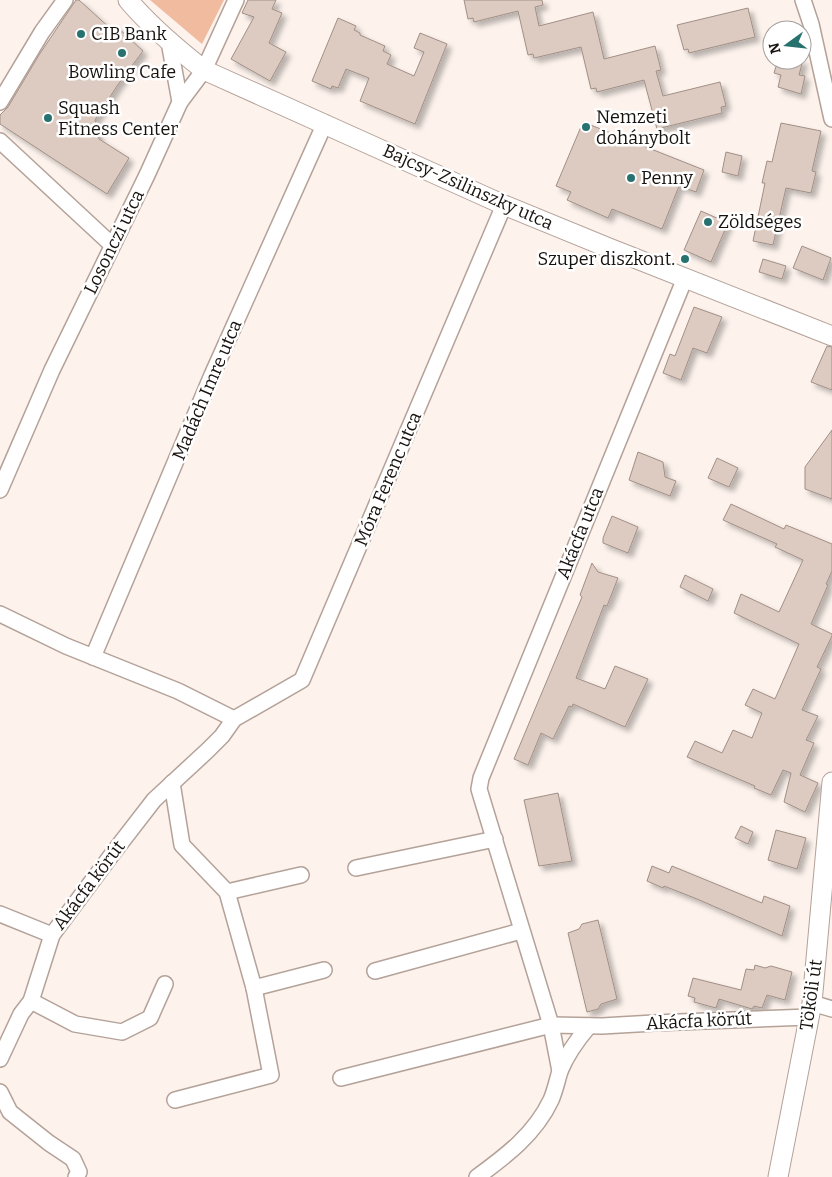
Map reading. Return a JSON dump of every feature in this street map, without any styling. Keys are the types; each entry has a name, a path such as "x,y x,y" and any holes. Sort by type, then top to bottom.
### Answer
{"street":[{"path":"0,102 42,32 65,0"},
{"name":"Bajcsy-Zsilinszky utca","path":"128,0 169,42 204,70 504,205 832,336"},
{"name":"Losonczi utca","path":"0,490 52,370 147,175 180,102 204,70 236,0"},
{"path":"803,0 811,24 832,119"},
{"path":"169,42 180,102"},
{"name":"Madách Imre utca","path":"93,657 212,375 325,123"},
{"path":"0,140 112,245"},
{"name":"Móra Ferenc utca","path":"234,719 302,680 504,205"},
{"name":"Akácfa utca","path":"495,839 479,789 481,778 685,278"},
{"path":"0,614 93,657 178,691 234,719"},
{"name":"Akácfa körút","path":"0,1059 21,1014 31,1001 52,935 112,853 154,800 213,746 234,719"},
{"name":"Tököli út","path":"778,1177 811,1010 832,782"},
{"path":"172,783 182,845 227,892 254,988 271,1075 175,1100"},
{"path":"356,868 495,839 521,931 551,1025 560,1071"},
{"path":"227,892 301,875"},
{"path":"0,914 52,935"},
{"path":"375,970 521,931"},
{"path":"254,988 324,970"},
{"path":"31,1001 76,1024 122,1032 150,1018 165,984"},
{"name":"Akácfa körút","path":"341,1078 551,1025 589,1026 832,1009"},
{"path":"477,1177 506,1156 525,1138 550,1102 560,1071 571,1048 589,1026"},
{"path":"0,1092 10,1112 50,1144 73,1159 78,1174"}],"shaded area":[{"path":"150,0 224,0 202,44"}],"building":[{"name":"Squash Fitness Center","path":"76,0 79,0 112,30 115,25 143,51 95,120 99,139 129,158 107,194 0,124 0,115 8,107 39,55"},
{"path":"248,0 276,0 272,9 282,13 269,43 286,52 270,81 231,59 254,17 242,13"},
{"path":"464,0 542,0 543,5 535,7 539,26 593,12 604,59 655,46 661,70 656,71 663,96 720,82 726,106 721,107 722,113 657,129 644,80 597,92 596,88 591,89 581,47 534,58 533,54 528,55 518,11 474,22 473,18 468,19"},
{"path":"748,8 755,37 689,53 688,49 684,50 677,25"},
{"path":"338,18 356,26 354,30 360,33 360,35 385,46 383,51 391,55 387,64 414,76 424,52 414,48 420,33 447,44 415,124 360,101 369,78 346,69 338,88 332,86 331,89 312,81"},
{"path":"775,70 800,70 799,75 805,76 801,94 778,87 781,75 774,73"},
{"name":"Penny","path":"583,122 704,170 696,192 679,186 662,229 612,209 608,218 567,200 571,192 556,186"},
{"path":"781,123 821,131 812,171 816,172 811,193 786,188 773,245 753,241 765,183 762,183 767,161 772,162"},
{"path":"726,152 742,156 738,176 722,172"},
{"path":"701,211 728,223 711,262 684,250"},
{"path":"802,246 831,258 823,280 793,268"},
{"path":"763,259 786,266 782,279 759,272"},
{"path":"694,307 722,317 707,353 693,348 681,380 663,373 670,354 675,356"},
{"path":"827,346 832,347 832,390 811,382"},
{"path":"832,430 832,499 805,489 805,467"},
{"path":"638,452 663,462 665,477 676,481 670,496 629,480"},
{"path":"717,458 738,468 729,487 708,478"},
{"path":"731,504 784,529 786,525 832,544 832,571 811,624 832,634 832,636 817,667 821,669 802,710 818,716 806,740 814,743 800,775 818,783 805,812 784,802 791,773 783,770 771,795 754,788 755,786 687,757 695,741 722,753 733,730 752,738 762,713 745,705 753,689 775,699 799,644 734,613 741,594 779,612 803,560 775,547 777,544 723,520"},
{"path":"612,516 638,527 628,553 603,543 603,538"},
{"path":"592,563 598,572 618,578 607,606 604,605 576,678 605,689 615,666 648,679 625,727 573,704 572,707 569,706 553,739 541,733 528,765 514,759 582,597 580,595"},
{"path":"685,575 713,589 708,601 680,587"},
{"path":"558,793 572,861 539,866 524,800"},
{"path":"741,826 753,832 748,844 735,838"},
{"path":"776,830 806,838 797,869 768,860"},
{"path":"652,866 669,873 672,866 762,903 764,896 790,906 782,936 697,899 647,881"},
{"path":"598,920 617,999 601,1004 598,1009 587,1012 568,933 579,929 582,924"},
{"path":"755,965 765,968 771,966 792,972 785,1000 767,995 762,1008 754,1006 752,1009 719,999 716,1008 694,1002 695,998 688,996 693,978 741,990 746,969 754,970"}],"place":[{"name":"CIB Bank","path":"81,34"},
{"name":"Bowling Cafe","path":"122,53"},
{"name":"Squash Fitness Center","path":"48,118"},
{"name":"Nemzeti dohánybolt","path":"586,127"},
{"name":"Penny","path":"631,178"},
{"name":"Zöldséges","path":"708,222"},
{"name":"Szuper diszkont.","path":"685,259"}]}
